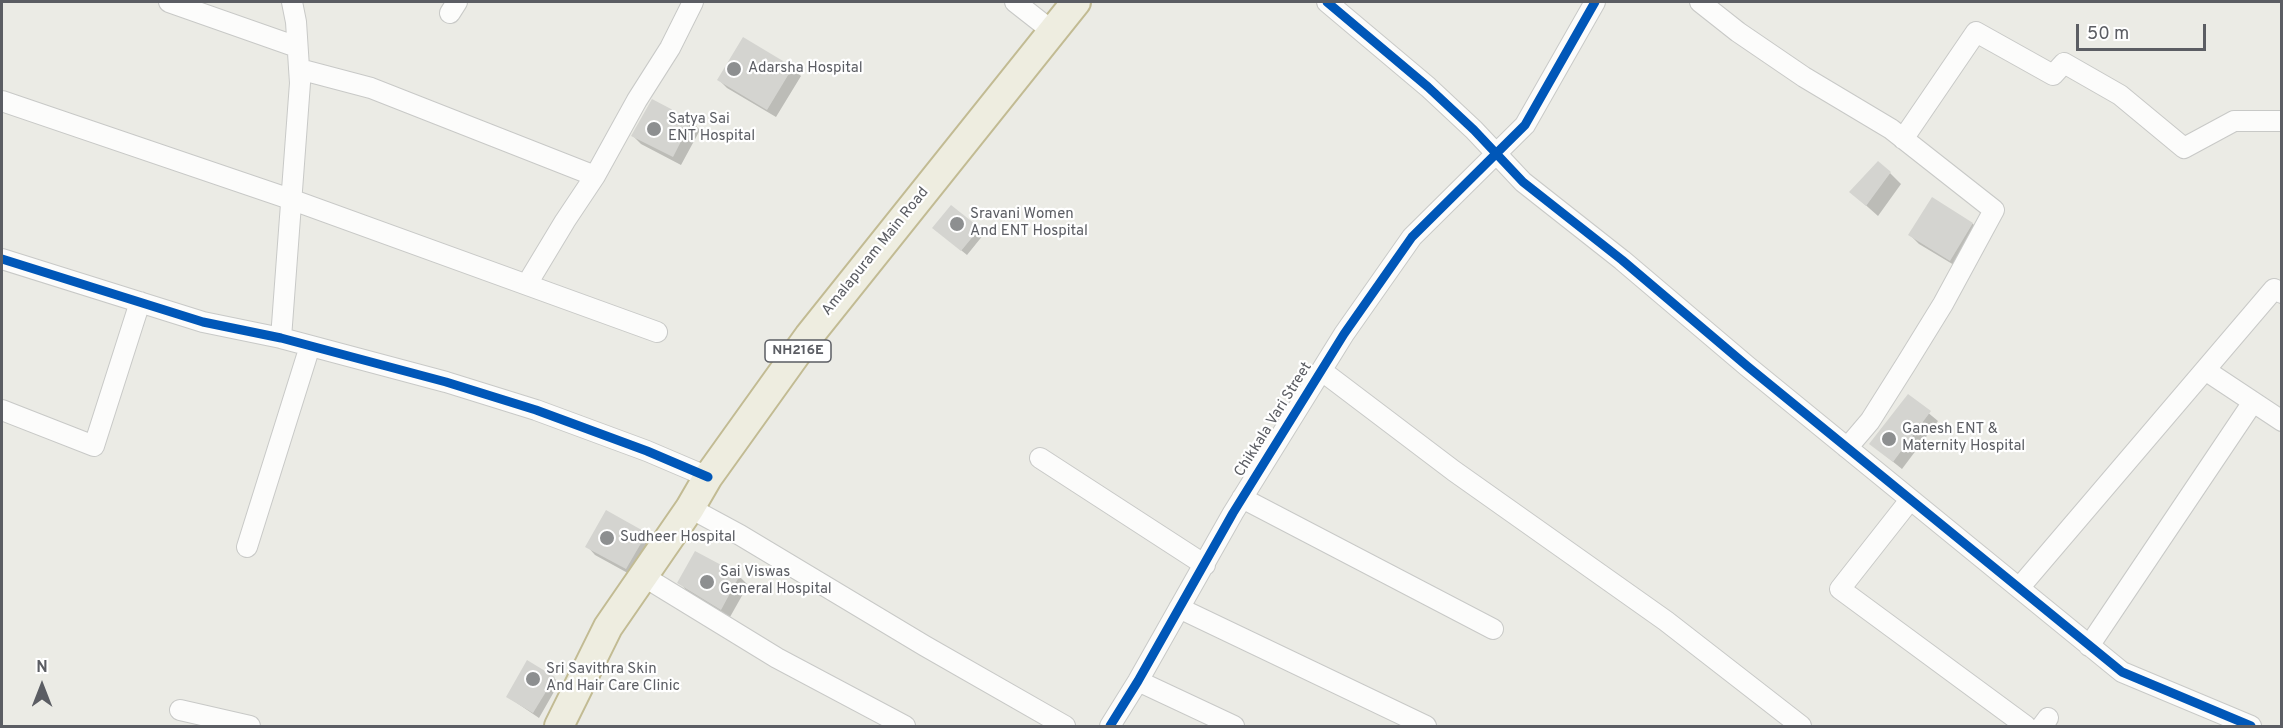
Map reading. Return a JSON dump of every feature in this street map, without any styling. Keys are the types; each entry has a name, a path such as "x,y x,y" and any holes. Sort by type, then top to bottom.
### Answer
{"highway":[{"name":"Amalapuram Main Road","path":"559,726 608,627 690,508 708,477 809,336 1076,2"}],"street":[{"path":"169,2 297,47"},
{"path":"281,338 299,93 296,22 292,2"},
{"path":"527,284 595,176 637,100 670,48 693,2"},
{"path":"1014,2 1052,31"},
{"path":"1327,2 1428,87 1497,154 1522,182 1622,260 1910,500 2122,672 2251,726"},
{"name":"Chikkala Vari Street","path":"1110,726 1242,498 1344,334 1412,237 1525,125 1595,2"},
{"path":"1700,2 1738,32 1804,77 1903,139 1994,210 1943,304 1900,374 1870,421 1847,448"},
{"path":"1903,139 1976,32 2053,75 2064,63 2120,95 2184,148 2234,121 2282,121"},
{"path":"299,69 371,88 595,176"},
{"path":"2,101 290,199 657,332"},
{"path":"2,260 203,322 281,338 446,382 536,410 647,451 708,477"},
{"path":"2019,588 2274,289 2282,293"},
{"path":"2,410 94,446 140,303"},
{"path":"247,548 310,346"},
{"path":"2205,370 2282,421"},
{"path":"1322,371 1369,409 1454,471 1666,621 1801,726"},
{"path":"2089,646 2253,402"},
{"path":"1040,458 1205,565"},
{"path":"1242,498 1493,629"},
{"path":"1910,500 1840,589 2026,726"},
{"path":"690,508 1065,726"},
{"path":"643,576 777,658 905,726"},
{"path":"1179,608 1426,726"},
{"path":"1138,681 1234,726"},
{"path":"180,710 250,726"}],"building":[{"path":"743,37 793,67 767,110 717,80"},
{"path":"652,99 692,120 673,157 631,136"},
{"path":"1878,161 1891,172 1866,206 1849,192"},
{"path":"1932,197 1973,223 1950,261 1908,235"},
{"path":"951,205 980,228 961,251 932,228"},
{"path":"1908,394 1931,411 1893,462 1869,444"},
{"path":"606,510 647,533 626,569 585,547"},
{"path":"695,551 740,575 721,610 677,583"},
{"path":"527,660 555,677 533,713 506,697"}],"cycle path":[{"path":"1327,2 1428,87 1474,130 1523,182 1622,260 1747,366 2122,672 2251,726"},
{"path":"1110,726 1233,513 1344,334 1412,237 1525,125 1595,2"},
{"path":"2,259 203,322 281,338 446,382 536,410 647,451 708,477"}],"place":[{"name":"Adarsha Hospital","path":"734,69"},
{"name":"Satya Sai ENT Hospital","path":"654,129"},
{"name":"Sravani Women And ENT Hospital","path":"957,224"},
{"name":"Ganesh ENT & Maternity Hospital","path":"1889,439"},
{"name":"Sudheer Hospital","path":"607,538"},
{"name":"Sai Viswas General Hospital","path":"707,582"},
{"name":"Sri Savithra Skin And Hair Care Clinic","path":"533,679"}]}
